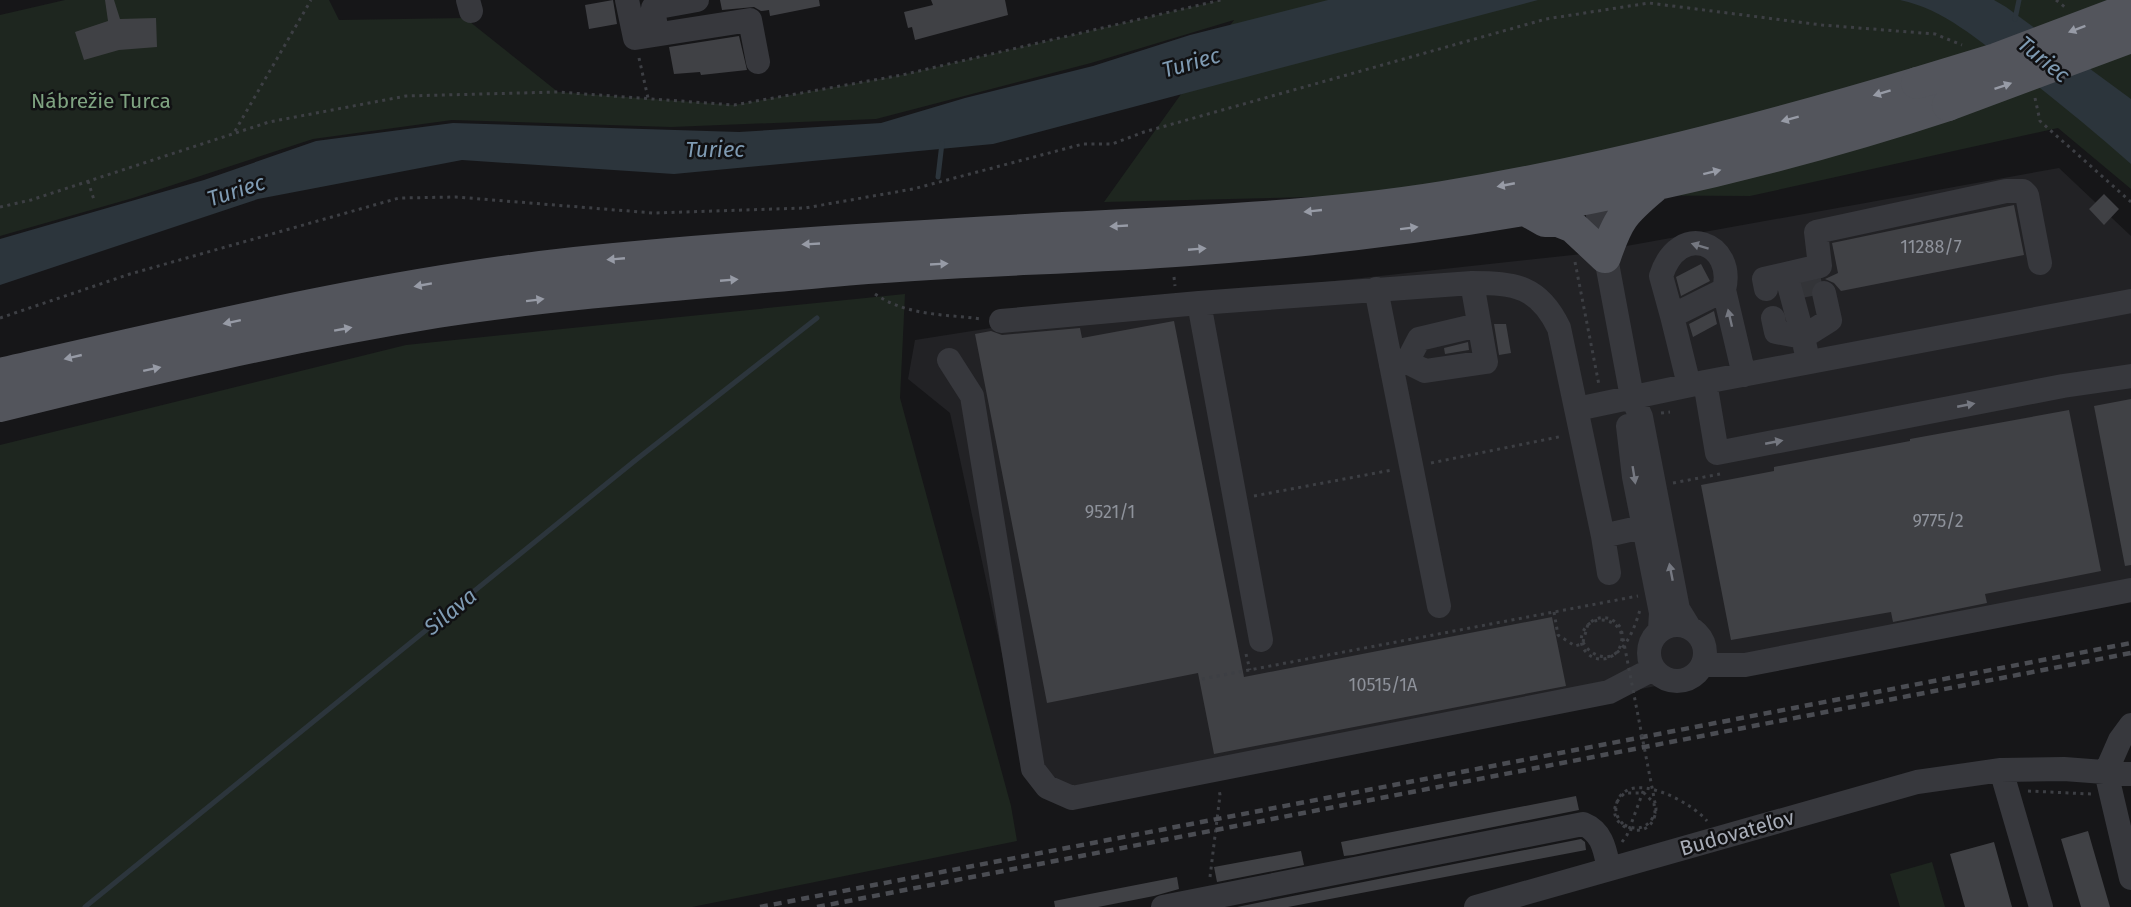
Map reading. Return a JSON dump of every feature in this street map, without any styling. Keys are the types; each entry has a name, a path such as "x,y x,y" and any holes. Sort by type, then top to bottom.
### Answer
{"main road":[{"path":"0,374 296,308 431,284 571,263 728,249 1193,222 1439,198 1563,173 1751,130 2016,52 2131,8"},
{"path":"0,406 306,335 441,312 577,295 837,270 1260,244 1386,231 1595,199 1782,154 1948,105 2131,37"},
{"path":"1526,210 1545,221 1558,221 1573,227 1605,256 1618,221 1628,208 1655,186"}],"street":[{"path":"627,0 646,36"},
{"path":"646,36 653,8 697,0"},
{"path":"710,0 715,25"},
{"path":"646,36 750,20 758,62"},
{"path":"1595,199 1615,180 1656,152"},
{"path":"1563,173 1595,199 1632,397 1641,417 1661,613 1660,629 1649,647 1653,669 1664,679 1679,682 1693,676 1703,665 1703,643 1689,627 1678,609 1653,524"},
{"path":"1796,286 1830,320 1804,333 1776,332 1816,232 2006,191 2024,190 2027,195 2040,263"},
{"path":"1744,375 1724,290 1728,276 1720,257 1702,244 1692,242 1682,245 1672,254 1661,276 1672,316 1697,383 1717,453 2063,386 2131,376"},
{"path":"1399,363 1425,371 1486,362 1472,283"},
{"path":"1001,321 1199,303 1472,283 1504,283 1527,290 1545,304 1559,328 1609,573"},
{"path":"1796,286 1809,362"},
{"path":"1376,289 1399,363 1439,606"},
{"path":"1672,316 1724,290"},
{"path":"1577,409 1697,383 2131,301"},
{"path":"1199,303 1261,640"},
{"path":"1399,363 1419,339 1480,338"},
{"path":"949,360 972,396 1033,769 1047,787 1055,791 1072,798 1609,692 1653,669"},
{"path":"1603,536 1653,524"},
{"path":"1703,665 1745,665 2131,590"},
{"path":"1660,629 1675,625 1689,627"},
{"path":"2131,725 2120,740 2106,772 2131,878"},
{"path":"2001,770 2041,907"},
{"name":"Budovateľov","path":"1476,907 1519,901 1607,862 1917,782 2001,770 2131,774"},
{"path":"1163,907 1212,903 1583,824 1592,827 1599,835 1607,862"}],"path":[{"path":"234,133 311,0"},
{"path":"0,207 88,182 269,122 406,96 558,92 734,105 902,75 1221,0"},
{"path":"2063,6 2064,0"},
{"path":"0,318 130,274 399,198 456,197 653,213 805,208 913,189 1083,144 1112,144 1144,132 1546,19 1649,3 1765,18"},
{"path":"646,36 648,99"},
{"path":"88,182 94,200"},
{"path":"875,294 889,303 911,311 1001,321"},
{"path":"1202,679 1640,596"},
{"path":"1554,612 1558,635 1575,646 1582,644"},
{"path":"1634,629 1621,648 1608,658 1595,658 1589,655 1582,644 1583,631 1587,626 1592,622 1604,619 1610,621 1619,630 1621,643 1610,656 1603,657 1590,653 1583,642 1585,629 1588,624 1593,620 1606,617 1621,628 1656,808 1656,814 1653,821 1642,830 1635,831 1622,826 1615,816 1616,803 1620,797 1625,793 1644,793 1654,803 1655,813 1648,825 1642,828 1629,828 1623,824 1616,813 1616,807 1617,801 1621,795 1626,791 1638,788 1644,789 1672,795 1700,812 1712,827"},
{"path":"1607,862 1627,836 1644,789"},
{"path":"2018,791 2112,795"},
{"path":"1212,903 1210,861 1219,804"}],"shaded area":[{"path":"2059,168 2131,236 2131,599 1705,676 1071,805 1027,770 950,413 908,379 915,340 1186,297 1582,254"}],"green space":[{"name":"Nábrežie Turca","path":"65,0 329,0 339,20 465,18 558,92 734,105 902,75 1221,0 2131,0 2131,189 2058,128 1750,196 1579,195 1562,191 1104,202 1234,20 1091,63 876,119 671,127 452,120 313,139 133,198 0,236 0,15"},
{"path":"905,294 900,398 1011,806 1017,841 692,907 0,907 0,445 406,345"},
{"path":"1932,862 1945,907 1900,907 1890,874"}],"water":[{"name":"Turiec","path":"1328,0 1538,0 993,144 674,174 462,160 258,199 0,285 0,239 204,180 316,141 453,123 739,132 881,123 965,98 1093,66 1190,35"},
{"name":"Turiec","path":"1900,0 1994,0 2006,7 2131,99 2131,164 2059,103 1974,37 1946,18 1916,4"}],"building":[{"path":"105,0 114,0 120,19 156,18 157,47 119,50 84,60 75,32 108,21"},
{"path":"613,0 617,24 589,29 585,5"},
{"path":"720,0 819,0 820,6 770,16 769,10 761,11 754,7 722,10"},
{"path":"931,0 1005,0 1008,15 915,40 912,27 908,28 904,12 933,5"},
{"path":"739,36 747,70 701,75 700,72 674,74 669,47"},
{"path":"2104,194 2119,209 2104,225 2089,209"},
{"path":"2014,205 2024,255 1841,291 1834,283 1825,279 1838,273 1832,243"},
{"path":"1701,264 1710,281 1681,296 1676,277"},
{"path":"1714,311 1717,324 1693,337 1689,324"},
{"path":"1174,321 1244,677 1552,617 1566,686 1214,754 1198,673 1047,703 975,334 991,331 1002,335 1080,328 1082,338"},
{"path":"1494,324 1506,324 1511,353 1499,355"},
{"path":"1468,342 1469,350 1445,354 1444,348"},
{"path":"2131,399 2131,565 2125,566 2094,406"},
{"path":"2069,410 2101,571 1985,594 1987,603 1893,622 1891,612 1731,640 1701,485 1774,471 1774,467 1910,441 1910,439"},
{"path":"1576,796 1579,810 1344,856 1341,842"},
{"path":"2088,831 2110,907 2081,907 2061,839"},
{"path":"1581,839 1585,842 1586,850 1288,907 1237,907"},
{"path":"1994,842 2012,907 1965,907 1950,854"},
{"path":"1301,851 1304,865 1217,882 1214,867"},
{"path":"1177,877 1179,889 1154,896 1098,907 1055,907 1054,901"}],"waterway":[{"path":"2015,19 2019,0"},
{"name":"Silava","path":"938,177 942,143"},
{"name":"Silava","path":"85,907 637,459 817,318"}],"tunnel":[{"path":"1809,280 1812,296"}],"railway":[{"path":"760,907 2131,643"},
{"path":"817,907 2131,653"}]}
